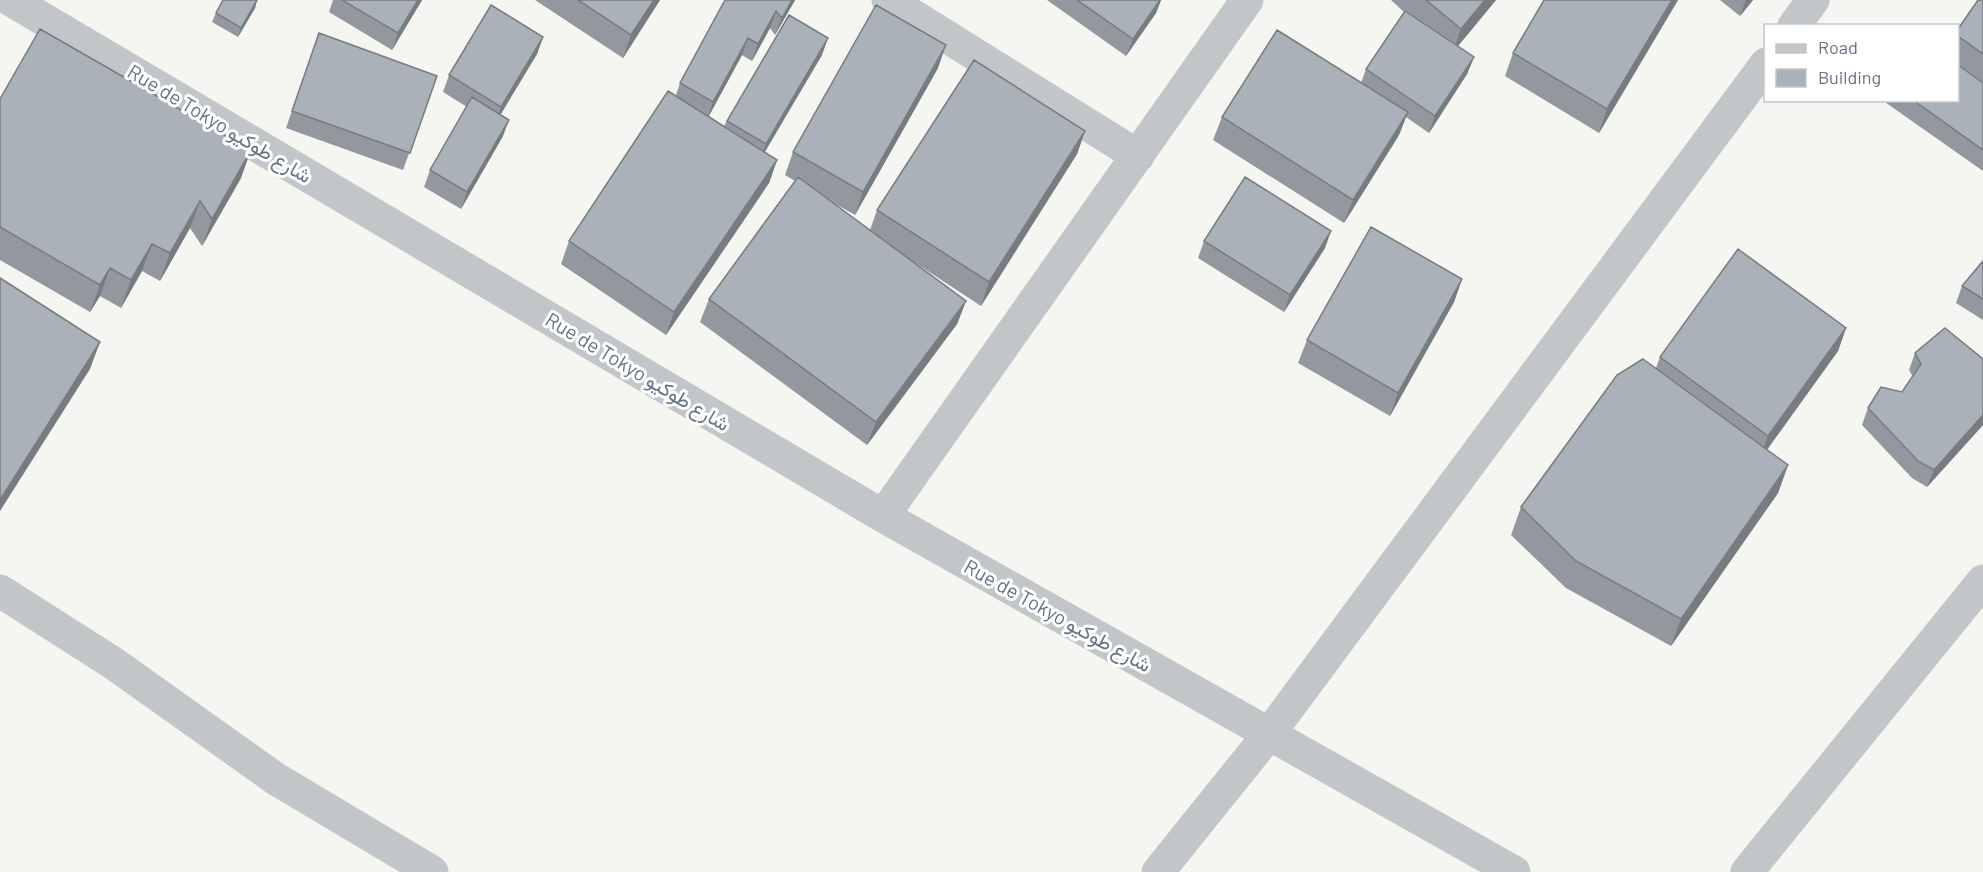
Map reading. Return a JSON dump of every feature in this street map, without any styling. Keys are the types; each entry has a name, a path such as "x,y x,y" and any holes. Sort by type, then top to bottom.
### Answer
{"street":[{"name":"Rue de Tokyo شارع طوكيو","path":"11,0 883,516 1514,872"},
{"path":"888,0 1138,156"},
{"path":"883,516 1247,0"},
{"path":"1795,24 1813,0"},
{"path":"1158,872 1269,734 1764,67"},
{"path":"1747,872 1983,581"},
{"path":"0,591 113,663 276,779 432,872"}],"building":[{"path":"223,0 257,0 241,28 216,13"},
{"path":"342,0 418,0 398,33"},
{"path":"578,0 654,0 631,35"},
{"path":"725,0 792,0 782,18 776,11 758,44 748,38 713,102 680,83"},
{"path":"1077,0 1160,0 1133,39"},
{"path":"1426,0 1485,0 1461,29"},
{"path":"1544,0 1672,0 1607,109 1513,53"},
{"path":"1978,0 1983,0 1983,54 1959,37 1959,28"},
{"path":"491,5 543,37 501,107 449,75"},
{"path":"876,5 946,45 863,192 793,152"},
{"path":"1405,11 1474,57 1435,116 1366,69"},
{"path":"789,15 828,38 766,144 727,121"},
{"path":"40,29 251,150 212,219 200,201 170,253 152,244 131,280 110,268 100,285 0,227 0,99"},
{"path":"1277,30 1408,112 1353,200 1222,117"},
{"path":"319,33 437,76 410,153 292,111"},
{"path":"974,60 1085,131 989,282 877,210"},
{"path":"1959,66 1983,83 1983,150 1916,102 1959,102"},
{"path":"668,91 777,160 674,312 569,241"},
{"path":"472,97 509,120 467,192 430,170"},
{"path":"798,177 966,301 876,422 709,299"},
{"path":"1245,177 1331,231 1290,295 1204,241"},
{"path":"1371,227 1462,279 1398,393 1307,340"},
{"path":"1738,249 1846,328 1768,436 1660,357"},
{"path":"1983,261 1983,299 1962,286"},
{"path":"0,278 100,342 0,500"},
{"path":"1945,328 1983,359 1983,415 1934,470 1918,461 1868,408 1881,387 1902,392 1921,364 1915,353"},
{"path":"1643,359 1788,465 1681,619 1576,561 1521,507 1617,375"}]}
